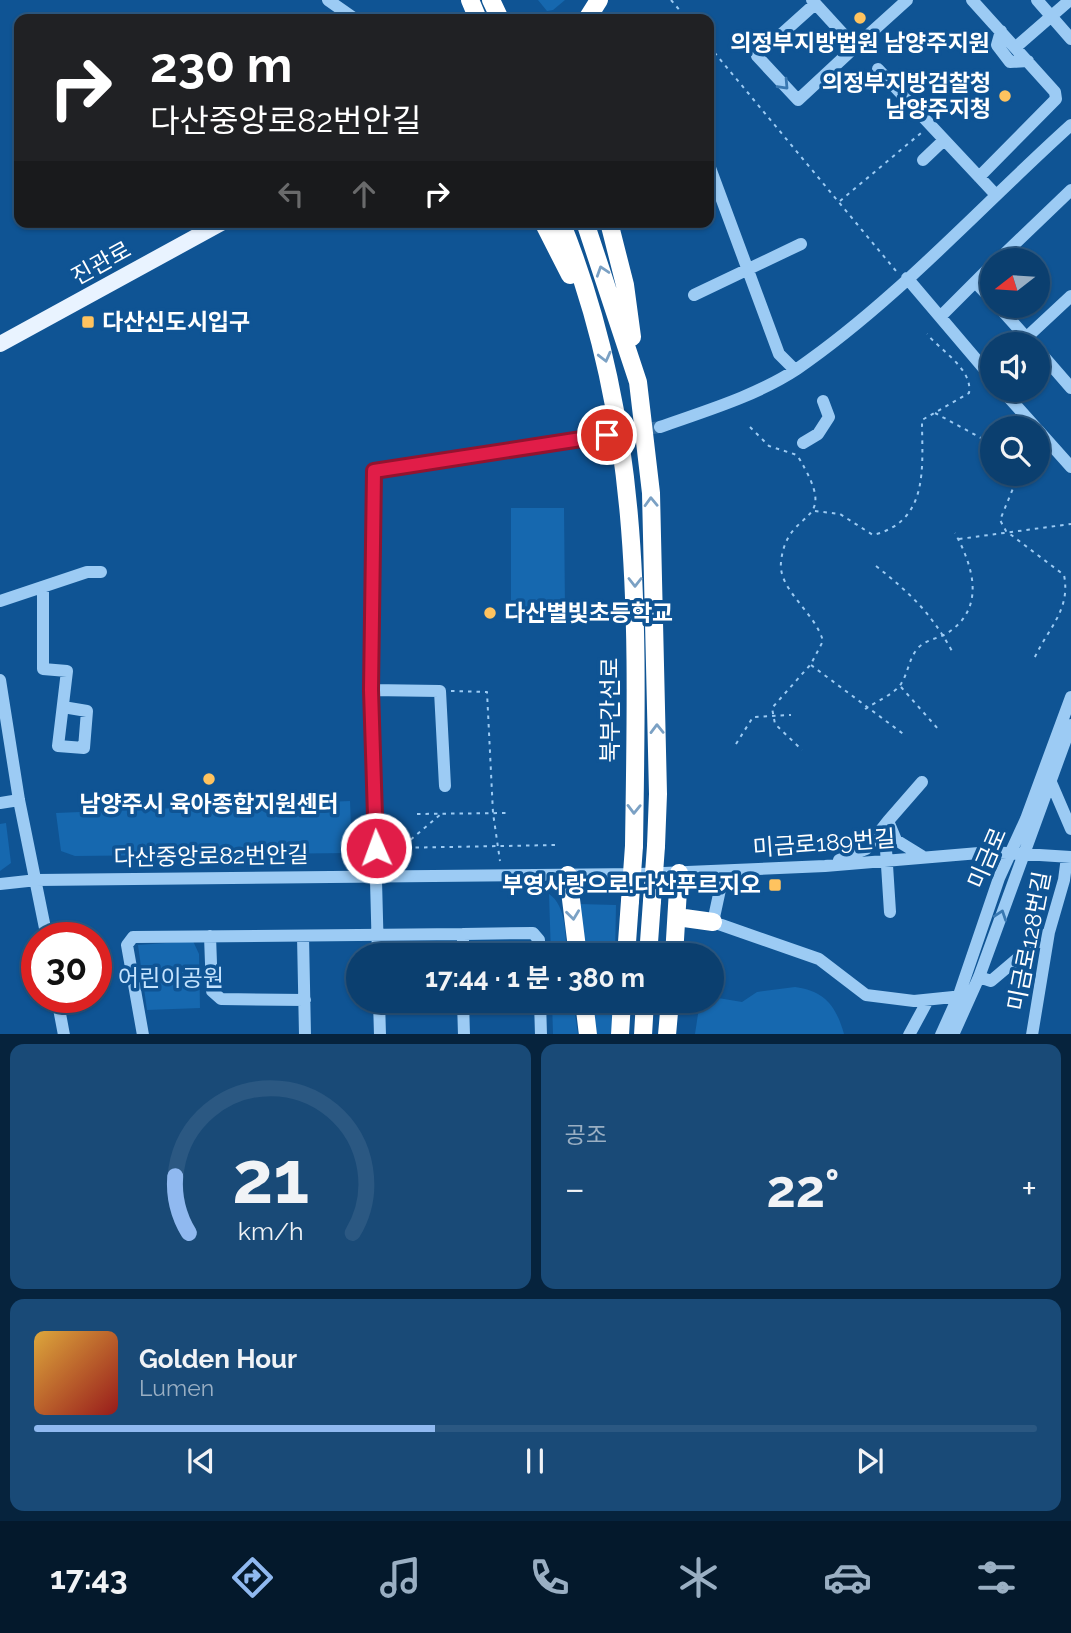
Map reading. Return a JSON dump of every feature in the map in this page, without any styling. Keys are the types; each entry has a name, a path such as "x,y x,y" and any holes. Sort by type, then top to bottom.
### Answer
{"highway":[{"path":"546,228 598,328"},
{"name":"북부간선로","path":"563,228 598,328 618,412 635,568 634,846 627,943"},
{"name":"북부간선로","path":"587,228 638,382 651,493 658,780 649,943"},
{"path":"611,228 625,285 638,382"},
{"path":"675,943 680,873"},
{"path":"568,875 576,943"},
{"path":"677,917 713,922"},
{"path":"585,1013 588,1034"},
{"path":"620,1034 621,1013"},
{"path":"643,1034 645,1013"},
{"path":"667,1034 669,1013"}],"main road":[{"path":"580,14 597,0"},
{"name":"진관로","path":"0,344 212,228"}],"street":[{"path":"328,0 348,14"},
{"path":"855,47 813,2 757,56 798,100 907,0"},
{"path":"972,0 1055,92 1056,99 979,177"},
{"path":"1037,0 1071,39"},
{"path":"1016,47 1070,0"},
{"path":"1001,31 997,45 1010,62 1028,61"},
{"path":"878,69 996,195"},
{"path":"660,427 709,410 795,370 843,334 907,278 1070,129"},
{"path":"923,160 944,140"},
{"path":"714,179 779,354 795,370"},
{"path":"1011,248 1071,190"},
{"path":"694,295 801,244"},
{"path":"941,316 980,277"},
{"path":"907,278 980,363"},
{"path":"975,282 980,287"},
{"path":"1038,332 1071,296"},
{"path":"1009,318 1022,332"},
{"path":"1050,364 1071,388"},
{"path":"803,443 818,434 829,417 823,401"},
{"path":"1013,402 1026,416"},
{"path":"377,943 371,690 374,471 607,435"},
{"path":"1050,444 1071,467"},
{"path":"0,600 87,572 101,572"},
{"path":"43,587 43,669 67,671 63,707"},
{"path":"0,680 19,800 44,922"},
{"path":"371,690 440,691 445,786"},
{"name":"미금로","path":"941,1034 979,977 1016,853 1071,697"},
{"name":"미금로","path":"953,1034 999,878 1016,853 1051,780 1071,725"},
{"path":"1051,780 1071,830"},
{"path":"825,866 866,849 922,782"},
{"path":"0,803 19,800"},
{"path":"888,821 896,840 922,857"},
{"path":"888,821 885,834 890,912"},
{"name":"미금로189번길","path":"568,875 724,871 1016,853 1069,857"},
{"name":"미금로128번길","path":"1032,1034 1049,932 1069,857"},
{"path":"724,871 713,922 819,959 866,995 891,1000 965,997"},
{"name":"다산중앙로82번안길","path":"0,884 37,880 568,875"},
{"path":"979,977 991,981 1049,932"},
{"path":"143,1034 127,945 134,937 533,933 539,943"},
{"path":"463,934 463,943"},
{"path":"210,936 212,991 221,999 305,1000"},
{"path":"303,936 305,1034"},
{"path":"909,1034 928,1000"},
{"path":"60,1013 64,1034"},
{"path":"379,1013 380,1034"},
{"path":"463,1013 464,1034"},
{"path":"540,1013 541,1034"}],"path":[{"path":"671,0 683,14"},
{"path":"714,52 896,270 907,278"},
{"path":"839,202 924,130"},
{"path":"813,511 840,514 873,535 898,526 922,488 922,420 969,393 970,384 965,372 927,334"},
{"path":"935,413 980,437"},
{"path":"750,427 769,446 797,455 817,495 813,511 791,531 780,563 781,574 788,588 820,629 823,641 810,665 777,699 772,716 775,724 802,750"},
{"path":"1013,486 1000,520 1009,533 1064,575 1065,583 1065,608 1047,631 1034,659"},
{"path":"958,540 1071,524"},
{"path":"865,709 900,686 915,651 924,643 961,623 970,610 974,585 969,558 955,533"},
{"path":"876,566 913,596 952,651"},
{"path":"810,665 865,709 906,736"},
{"path":"900,686 939,730"},
{"path":"440,691 487,692 493,813 500,861"},
{"path":"736,744 753,717 791,715"},
{"path":"408,848 409,841 442,813"},
{"path":"417,814 506,813"},
{"path":"390,848 558,845"}],"green space":[{"path":"538,0 565,0 553,10 547,11"},
{"path":"511,508 564,508 565,610 511,610"},
{"path":"350,801 352,853 75,856 61,851 56,813"},
{"path":"6,823 11,863 0,871 0,824"},
{"path":"549,894 555,899 562,914 566,943 551,943"},
{"path":"578,904 616,905 615,943 583,943"},
{"name":"어린이공원","path":"193,941 199,954 200,1008 147,1010 138,945"},
{"path":"795,987 814,992 833,1008 844,1034 695,1034 698,1013 724,1013 724,999 742,1002 757,992"},
{"path":"552,1013 575,1013 578,1034 553,1034"},
{"path":"593,1013 613,1013 612,1034 596,1034"}],"tunnel":[{"path":"611,434 660,427"}],"place":[{"name":"의정부지방법원 남양주지원","path":"860,18"},
{"name":"의정부지방검찰청 남양주지청","path":"1005,96"},
{"name":"다산신도시입구","path":"88,322"},
{"name":"다산별빛초등학교","path":"490,613"},
{"name":"남양주시 육아종합지원센터","path":"209,779"},
{"name":"부영사랑으로.다산푸르지오","path":"775,885"}],"route":[{"path":"376,848 371,690 374,471 607,435"}]}
